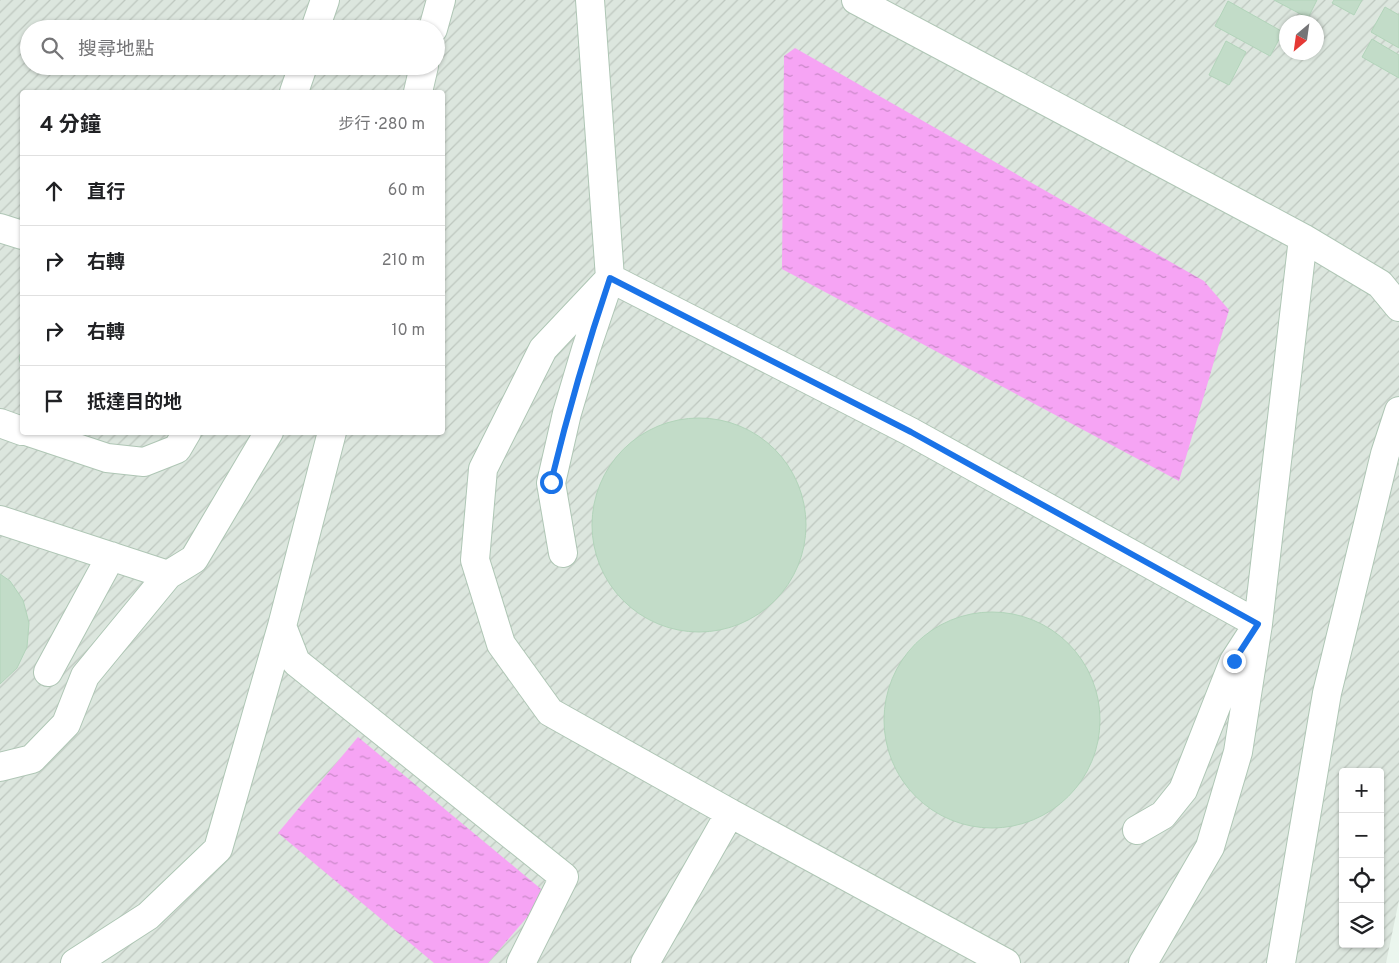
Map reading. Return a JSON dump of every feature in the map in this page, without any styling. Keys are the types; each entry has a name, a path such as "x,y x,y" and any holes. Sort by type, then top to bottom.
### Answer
{"street":[{"path":"318,20 325,0"},
{"path":"436,20 441,0"},
{"path":"564,553 551,482 578,377 610,278 590,0"},
{"path":"856,0 1303,238 1380,284 1399,307"},
{"path":"295,90 300,75"},
{"path":"418,90 422,75"},
{"path":"0,228 20,234"},
{"path":"1143,963 1210,847 1238,752 1258,624 1303,238"},
{"path":"610,278 911,432 1258,624"},
{"path":"610,278 543,349 483,469 475,560 501,644 550,712 660,772 730,813 1006,963"},
{"path":"1281,963 1328,694 1385,454 1399,411"},
{"path":"0,423 20,429"},
{"path":"37,435 107,458 144,462 177,449 185,435"},
{"path":"0,767 32,760 66,724 85,676 168,575 194,559 267,435"},
{"path":"75,963 148,916 218,849 282,626 331,435"},
{"path":"0,520 168,575"},
{"path":"48,672 111,556"},
{"path":"1137,830 1163,815 1183,790 1234,661 1258,624"},
{"path":"282,626 296,662 564,877 521,963"},
{"path":"645,963 730,813"}],"shaded area":[{"path":"0,0 1399,0 1399,900 1386,963 0,963"}],"water":[{"path":"795,48 1204,281 1229,310 1179,481 782,269 784,56"},
{"path":"358,737 547,894 488,963 434,963 278,833"}],"building":[{"path":"1274,0 1317,0 1310,15 1302,15"},
{"path":"1334,0 1362,0 1354,15 1332,3"},
{"path":"1228,1 1279,30 1279,39 1270,56 1215,26"},
{"path":"1385,7 1399,15 1399,48 1371,32"},
{"path":"1372,39 1399,55 1399,78 1362,57"},
{"path":"1226,41 1246,52 1229,85 1209,75"},
{"path":"688,418 710,418 730,422 750,430 775,449 794,474 802,494 806,525 802,556 794,576 775,601 750,620 730,628 710,632 688,632 668,628 648,620 631,608 616,593 604,576 596,556 592,536 592,514 596,494 604,474 616,457 631,442 648,430 668,422"},
{"path":"0,574 10,581 23,600 29,623 27,647 17,668 0,684"},
{"path":"992,612 1013,614 1043,625 1068,644 1087,669 1098,699 1100,720 1098,741 1087,771 1068,796 1043,815 1013,826 992,828 971,826 941,815 916,796 897,771 886,741 884,720 886,699 897,669 916,644 941,625 971,614"}],"route":[{"path":"551,482 567,413 610,278 911,432 1258,624 1234,661"}]}
